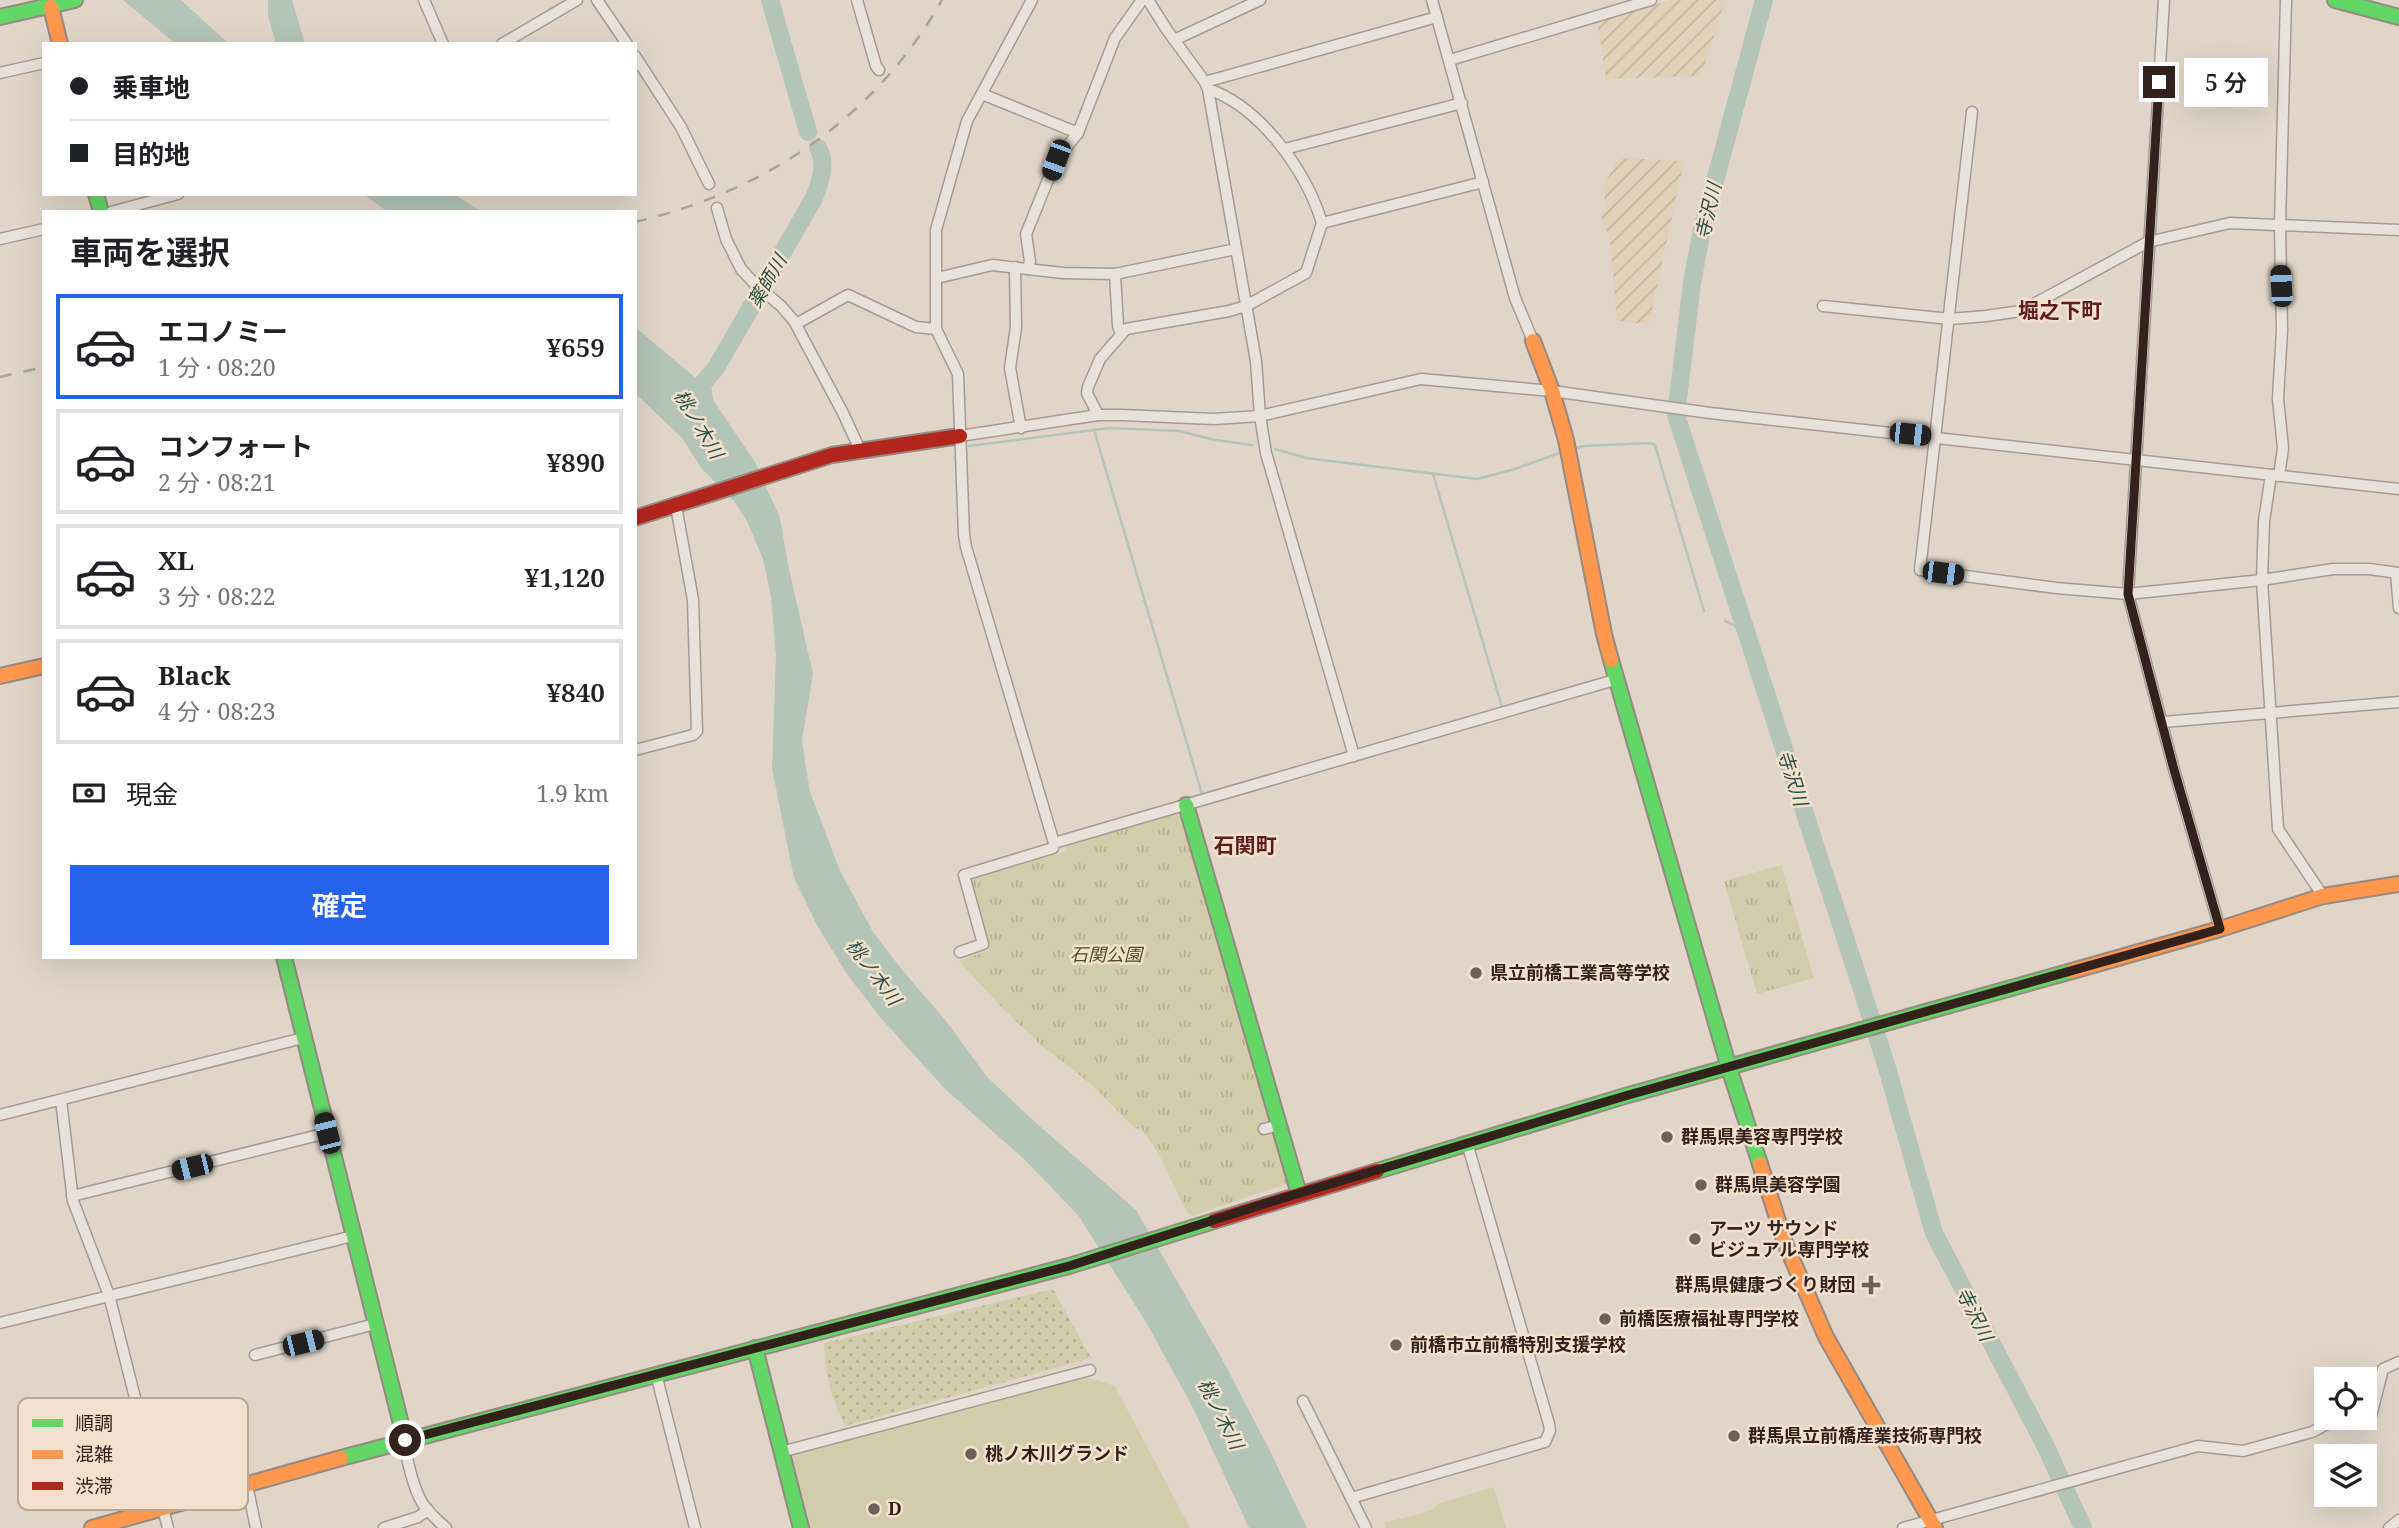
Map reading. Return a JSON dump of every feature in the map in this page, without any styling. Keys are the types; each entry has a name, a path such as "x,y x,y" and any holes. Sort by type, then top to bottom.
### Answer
{"street":[{"path":"0,17 75,0"},
{"path":"424,0 442,42"},
{"path":"505,42 577,0"},
{"path":"597,0 626,42"},
{"path":"858,0 879,70"},
{"path":"960,952 983,944 964,875 1053,848 1054,843 966,547 958,374 936,329 936,230 967,121 1032,0"},
{"path":"1028,269 1030,261 1026,234 1056,160 1078,133 1115,38 1142,0"},
{"path":"1098,415 1087,393 1088,387 1100,359 1121,333 1126,329 1246,306 1306,273 1322,223 1302,177 1285,149 1248,112 1207,85 1148,0"},
{"path":"1174,40 1260,0"},
{"path":"1433,0 1515,298 1552,391 1572,467 1604,634 1729,1068 1785,1243 1826,1336 1932,1524"},
{"path":"1450,60 1651,0"},
{"path":"2164,0 2128,594 2173,766 2220,929"},
{"path":"2286,0 2280,224 2282,330 2278,399 2283,448 2264,521 2262,580 2278,829 2323,896"},
{"path":"2335,0 2399,16"},
{"path":"51,7 60,42"},
{"path":"1207,85 1437,17"},
{"path":"637,59 674,115 709,184"},
{"path":"0,74 42,64"},
{"path":"1207,85 1256,361 1266,453 1354,756"},
{"path":"982,94 1078,133"},
{"path":"1285,149 1462,103"},
{"path":"1972,112 1920,570 2056,588 2128,594 2262,580 2333,569 2369,569 2397,573 2399,608"},
{"path":"1322,223 1483,182"},
{"path":"118,210 171,196"},
{"path":"716,208 736,261 754,283 782,306 796,324 833,392 860,450"},
{"path":"1823,306 1950,319 2021,311 2148,242 2230,223 2399,230"},
{"path":"0,239 42,229"},
{"path":"937,278 992,265 1063,273 1115,274 1236,250"},
{"path":"1015,267 1016,327 1010,368 1021,428"},
{"path":"1115,274 1118,326 1121,333"},
{"path":"796,324 848,295 916,327 936,329"},
{"path":"637,517 793,466 860,450 1098,415 1214,419 1260,416 1420,379 1552,391 1705,412 2399,489"},
{"path":"637,749 693,735 697,731 693,600 681,504"},
{"path":"0,676 42,666"},
{"path":"1054,843 1618,679"},
{"path":"2163,722 2399,702"},
{"path":"1186,805 1299,1194"},
{"path":"248,1485 405,1440 1079,1262 1468,1143 2220,929 2323,896 2399,884"},
{"path":"284,959 418,1496 446,1528"},
{"path":"0,1115 303,1038"},
{"path":"61,1100 72,1196 109,1295 136,1398"},
{"path":"1265,1129 1279,1125"},
{"path":"72,1196 327,1133"},
{"path":"1351,1498 1545,1442 1548,1438 1549,1424 1468,1143"},
{"path":"0,1323 353,1236"},
{"path":"255,1355 375,1324"},
{"path":"755,1348 801,1528"},
{"path":"1903,1528 1932,1524 2198,1446 2244,1451 2312,1432 2327,1424 2371,1416 2383,1369 2399,1362"},
{"path":"781,1452 1090,1370"},
{"path":"656,1374 695,1528"},
{"path":"1303,1401 1366,1528"},
{"path":"248,1490 256,1528"},
{"path":"92,1528 157,1510"},
{"path":"164,1510 168,1528"},
{"path":"384,1528 418,1517 428,1510"},
{"path":"2389,1528 2399,1520"}],"shaded area":[{"path":"1671,0 1725,0 1701,76 1606,79 1598,27 1601,20"},
{"path":"1621,158 1684,161 1649,324 1617,321 1610,239 1600,213 1607,209 1603,188 1616,162"}],"green space":[{"name":"石関公園","path":"1177,814 1181,817 1289,1183 1192,1216 1187,1212 1158,1153 1141,1128 1135,1129 1092,1085 1041,1045 959,961 989,950 970,882 973,878 1064,852 1067,846"},
{"path":"1781,865 1814,978 1757,994 1724,881"},
{"path":"1053,1289 1091,1358 845,1426 830,1386 824,1343"},
{"name":"桃ノ木川グランド","path":"1079,1375 1115,1386 1190,1528 809,1528 789,1456 792,1451"},
{"path":"1494,1487 1506,1528 1386,1528 1384,1523 1423,1513 1437,1504"}],"water":[{"path":"123,0 181,0 227,42 174,42"},
{"path":"268,0 292,0 304,42 275,42 268,15"},
{"path":"366,196 457,196 479,210 385,210"},
{"name":"桃ノ木川","path":"637,329 698,380 710,376 713,400 755,462 780,518 813,674 802,740 810,792 840,871 873,932 946,1021 987,1077 1136,1210 1221,1357 1307,1528 1249,1528 1192,1406 1146,1322 1078,1215 1024,1159 945,1089 880,1017 847,974 818,927 794,878 772,768 776,655 771,596 763,559 747,521 734,501 702,469 682,438 637,395"}],"waterway":[{"name":"薬師川","path":"770,0 808,132"},
{"name":"寺沢川","path":"1764,0 1702,229 1692,283 1676,415 1885,1061 1934,1233 2046,1447 2083,1528"},
{"name":"薬師川","path":"695,392 716,368 814,198 822,166 818,148"},
{"path":"969,446 1109,428 1179,431 1252,445"},
{"path":"1094,430 1202,794"},
{"path":"1572,449 1584,446 1655,445 1704,611"},
{"path":"1275,449 1306,458 1477,479 1562,452"},
{"path":"1433,474 1502,707"},
{"path":"1725,621 1745,630"}],"railway":[{"path":"637,221 729,191 812,144 850,114 884,80 915,42 942,0"},
{"path":"0,377 42,367"}],"traffic: fast":[{"path":"0,17 75,0"},
{"path":"2335,0 2399,17"},
{"path":"97,196 100,210"},
{"path":"1611,660 1729,1068 1760,1164"},
{"path":"1186,805 1299,1194"},
{"path":"285,959 405,1440"},
{"path":"1377,1171 1625,1096 2072,971"},
{"path":"341,1458 1069,1266 1214,1221"},
{"path":"755,1348 801,1528"}],"traffic: slow":[{"path":"51,7 60,42"},
{"path":"1533,341 1552,391 1566,440 1611,660"},
{"path":"0,676 42,666"},
{"path":"2072,971 2220,929 2323,896 2399,884"},
{"path":"1760,1164 1785,1243 1826,1337 1935,1528"},
{"path":"248,1484 341,1458"},
{"path":"92,1528 156,1510"}],"traffic: jam":[{"path":"637,517 832,455 960,436"},
{"path":"1214,1221 1377,1171"}],"place":[{"name":"県立前橋工業高等学校","path":"1476,973"},
{"name":"群馬県美容専門学校","path":"1667,1137"},
{"name":"群馬県美容学園","path":"1701,1185"},
{"name":"アーツ サウンド ビジュアル専門学校","path":"1695,1239"},
{"name":"群馬県健康づくり財団","path":"1871,1285"},
{"name":"前橋医療福祉専門学校","path":"1605,1319"},
{"name":"前橋市立前橋特別支援学校","path":"1396,1345"},
{"name":"群馬県立前橋産業技術専門校","path":"1734,1436"},
{"name":"桃ノ木川グランド","path":"971,1454"},
{"name":"D","path":"874,1509"}],"district":[{"name":"堀之下町","path":"2060,311"},
{"name":"石関町","path":"1245,846"}],"route":[{"path":"405,1440 1069,1266 1277,1200 1625,1096 2220,929 2173,766 2128,594 2159,82"}]}
